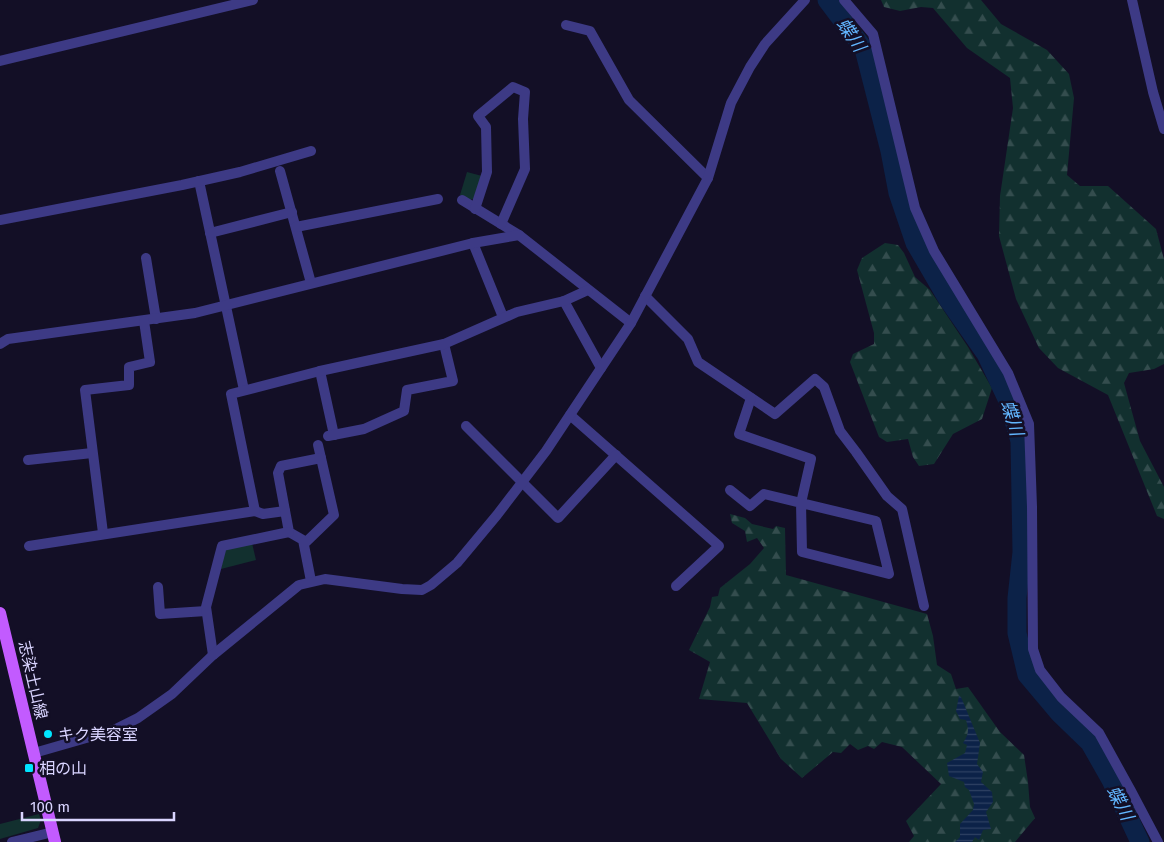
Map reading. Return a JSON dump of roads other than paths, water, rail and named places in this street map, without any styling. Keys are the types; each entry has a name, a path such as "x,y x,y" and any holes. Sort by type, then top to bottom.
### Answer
{"main road":[{"name":"志染土山線","path":"0,613 54,837"}],"street":[{"path":"0,61 253,0"},
{"path":"34,753 114,730 138,718 172,694 213,655 299,585 325,579 422,590 431,585 457,563 523,482 631,323 708,178 731,103 750,67 764,44 805,0"},
{"path":"844,0 873,34 915,208 934,252 1008,373 1029,424 1032,508 1033,649 1040,670 1061,697 1099,734 1132,791 1158,842"},
{"path":"1132,0 1153,92 1164,129"},
{"path":"566,25 590,31 628,100 708,178"},
{"path":"475,209 486,172 486,127 478,116 513,87 525,92 523,119 525,169 501,224"},
{"path":"1153,92 1164,92"},
{"path":"0,220 199,182 312,151"},
{"path":"280,171 311,284"},
{"path":"199,182 244,390"},
{"path":"296,227 438,199"},
{"path":"462,200 519,235 631,323"},
{"path":"210,233 292,212"},
{"path":"0,344 8,340 195,313 473,243 519,235"},
{"path":"473,243 503,317"},
{"path":"146,258 156,319"},
{"path":"254,511 231,394 320,371 444,344 503,317 564,301 588,290"},
{"path":"645,296 688,339 698,362 775,414 815,379 824,387 840,431 887,496 902,509 924,606"},
{"path":"564,301 601,368"},
{"path":"103,533 85,390 129,385 129,367 150,362 144,321"},
{"path":"320,371 331,435 364,429 404,411 407,390 453,380 444,344"},
{"path":"730,490 750,506 764,494 801,502 876,521 889,574 802,552 801,502 811,459 738,434 751,398"},
{"path":"570,414 719,546 676,586"},
{"path":"466,426 558,518 616,455"},
{"path":"304,544 334,515 318,445"},
{"path":"28,460 92,453"},
{"path":"289,532 278,473 281,466 321,458"},
{"path":"29,546 254,511 263,514 285,511"},
{"path":"213,655 206,607 222,546 289,532 303,540 311,581"},
{"path":"158,587 160,614 206,611"},
{"path":"12,842 54,837"}],"water":[{"path":"959,696 980,743 977,764 983,772 981,782 992,792 993,802 986,812 991,829 983,830 979,840 975,837 972,842 955,842 960,837 960,824 973,810 974,804 964,782 949,776 947,763 965,753 967,745 963,743 968,732 966,720 960,719 956,711"}],"waterway":[{"name":"蝶川","path":"827,0 864,49 890,151 898,193 915,243 947,298 986,354 1008,401 1020,441 1022,552 1017,598 1017,633 1027,675 1059,713 1090,743 1111,780 1140,842"}],"place":[{"name":"キク美容室","path":"48,734"},
{"name":"相の山","path":"29,768"}]}
